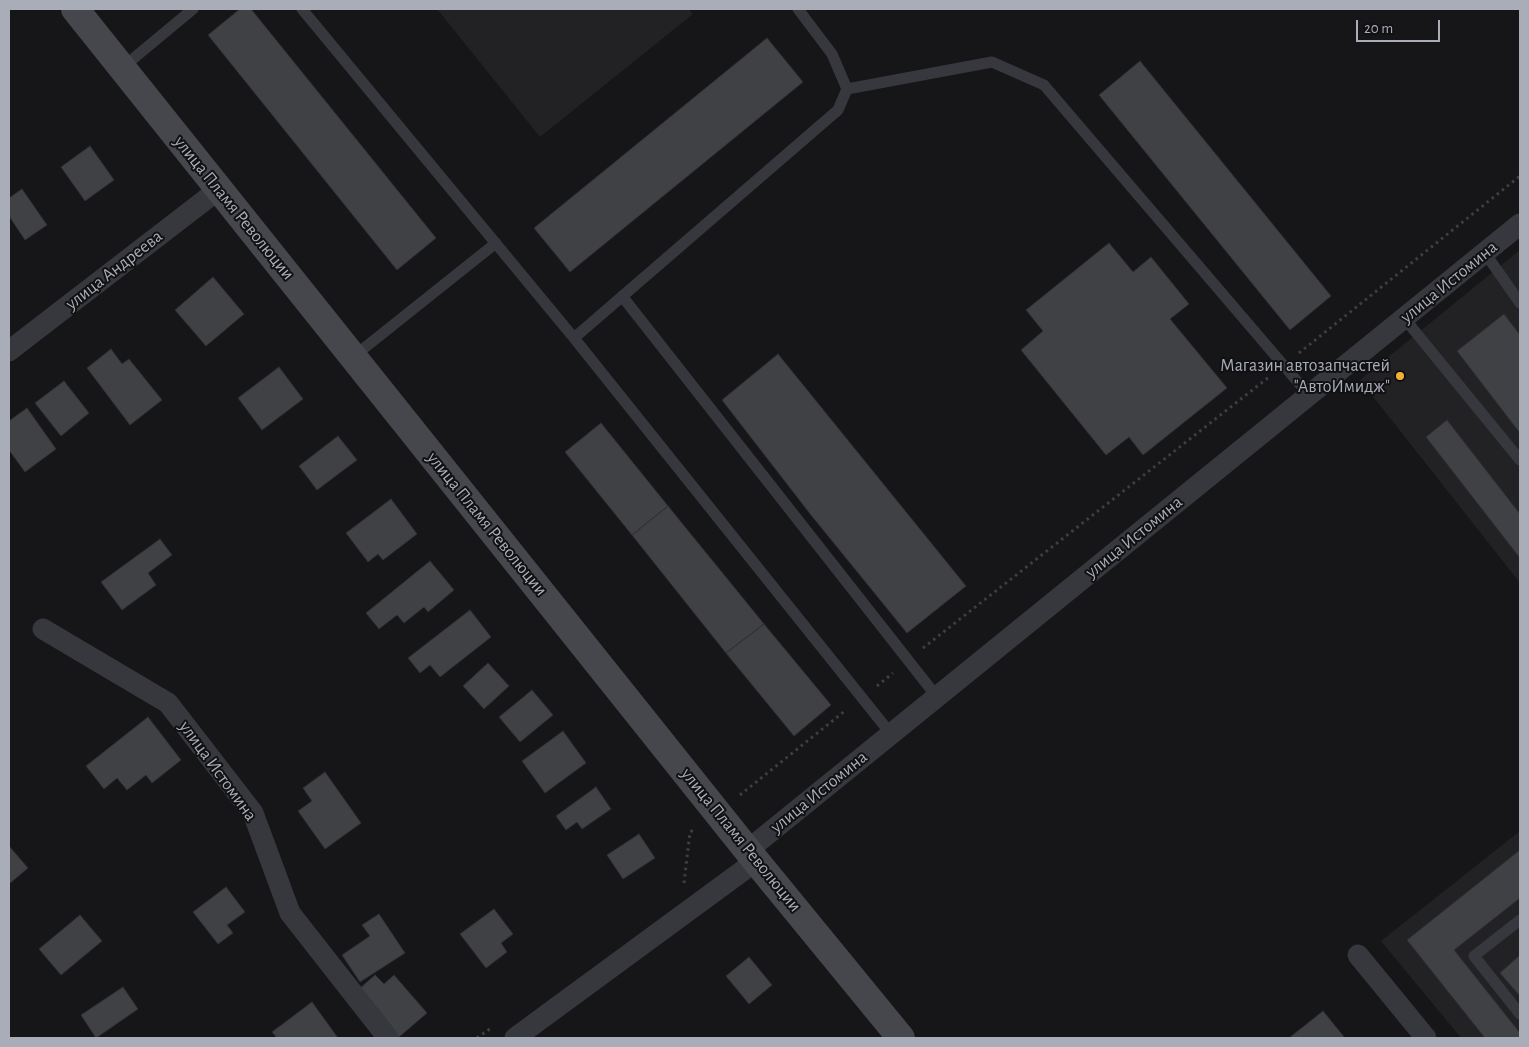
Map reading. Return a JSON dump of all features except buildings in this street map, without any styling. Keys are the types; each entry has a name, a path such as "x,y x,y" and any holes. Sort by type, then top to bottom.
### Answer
{"street":[{"name":"улица Пламя Революции","path":"75,9 752,856 901,1038"},
{"name":"улица Андреева","path":"9,351 218,190"},
{"name":"улица Истомина","path":"515,1038 752,856 891,734 1520,224"},
{"name":"улица Истомина","path":"43,629 168,703 253,813 290,913 388,1038"},
{"path":"1358,956 1426,1038"}],"lane":[{"path":"122,68 193,9"},
{"path":"302,9 574,338 891,734"},
{"path":"574,338 838,110 846,89 832,54 798,9"},
{"path":"846,89 992,62 1044,85 1309,395"},
{"path":"353,357 496,243"},
{"path":"1485,253 1520,303"},
{"path":"622,296 937,697"},
{"path":"1404,318 1520,460"},
{"path":"1520,920 1474,956 1520,1014"}],"path":[{"path":"683,889 690,832 718,812 908,660 1284,365 1520,176"},
{"path":"477,1038 493,1027"}],"shaded area":[{"path":"437,9 688,9 693,14 540,137"},
{"path":"1520,250 1520,583 1360,380"},
{"path":"1520,831 1520,1038 1461,1038 1381,941"}],"place":[{"name":"Магазин автозапчастей \"АвтоИмидж\"","path":"1400,376"}]}
